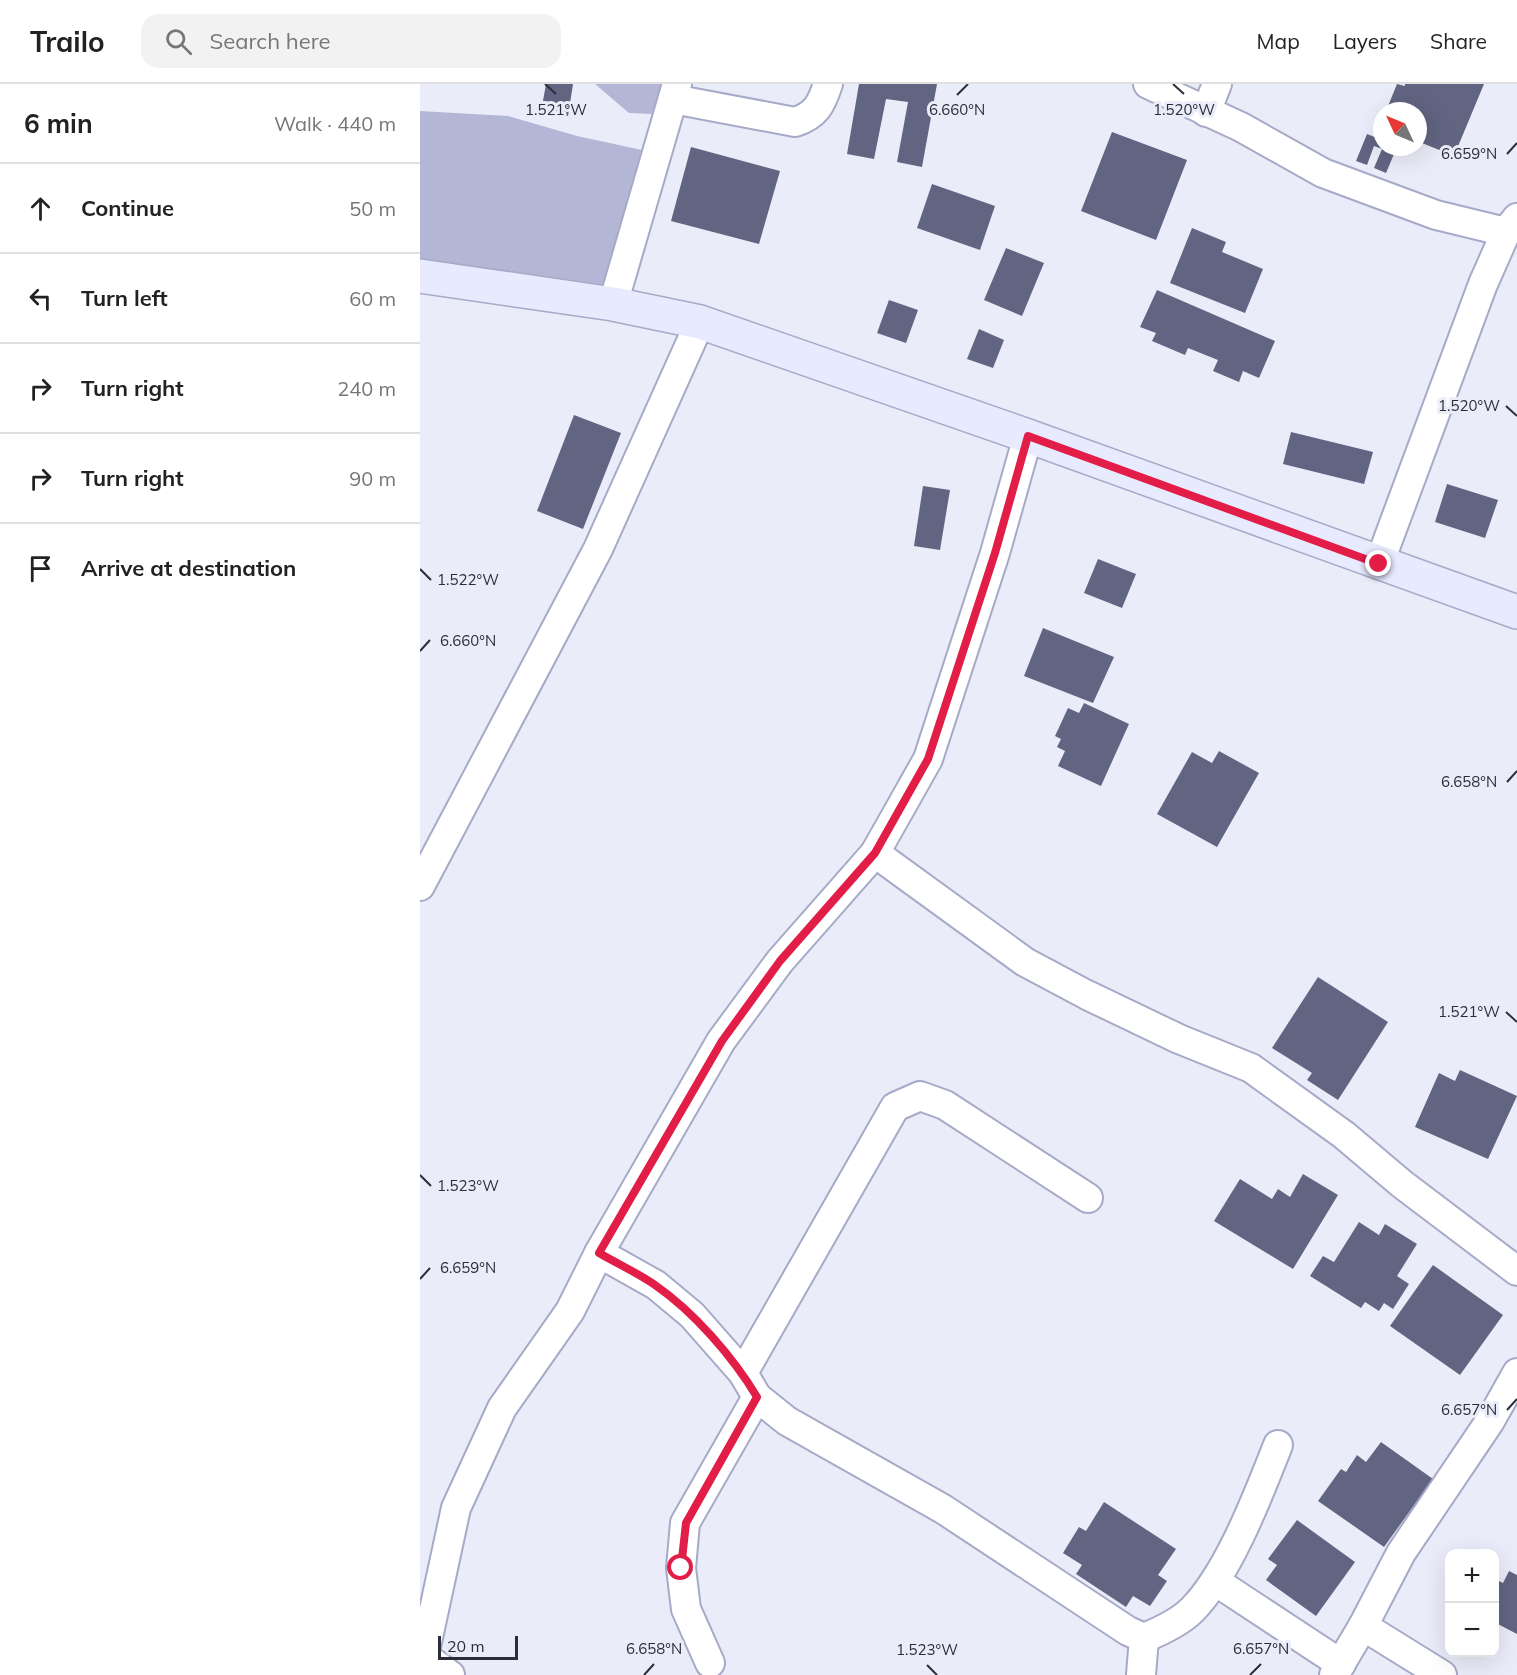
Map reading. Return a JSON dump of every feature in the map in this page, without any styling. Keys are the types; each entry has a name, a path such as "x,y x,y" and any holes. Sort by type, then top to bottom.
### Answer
{"street":[{"path":"613,304 675,92 795,122 810,117 822,101 828,84"},
{"path":"1148,84 1241,127 1323,173 1436,215 1512,225 1483,284 1379,564"},
{"path":"1206,112 1217,84"},
{"path":"420,276 613,304 700,322 1028,436 1517,612"},
{"path":"420,886 598,549 700,322"},
{"path":"450,1675 422,1660 456,1508 502,1408 570,1311 599,1253 722,1041 780,961 875,853 928,759 995,553 1028,436"},
{"path":"875,853 1025,962 1179,1039 1251,1068 1344,1135 1402,1184 1517,1271"},
{"path":"743,1373 895,1107 920,1096 945,1105 1088,1198"},
{"path":"599,1253 656,1285 692,1315 743,1373 757,1397 787,1421 943,1509 1128,1631 1144,1638 1162,1630 1192,1610 1215,1581 1253,1504 1278,1444"},
{"path":"1215,1581 1338,1670 1401,1553 1490,1421 1517,1373"},
{"path":"710,1663 686,1609 681,1568 686,1523 757,1397"},
{"path":"1363,1626 1443,1675"},
{"path":"1141,1675 1144,1638"}],"shaded area":[{"path":"595,84 662,84 652,114 629,113"},
{"path":"420,111 508,116 577,136 642,150 611,291 420,263"}],"building":[{"path":"546,84 573,84 568,116 541,112"},
{"path":"859,84 937,84 922,167 897,162 908,102 886,99 874,159 847,154"},
{"path":"1397,84 1405,86 1405,84 1484,84 1454,156 1427,145 1427,102 1390,102"},
{"path":"1112,132 1187,160 1156,240 1081,211"},
{"path":"1367,134 1373,136 1373,149 1367,165 1356,161"},
{"path":"691,147 780,171 759,244 671,221"},
{"path":"1379,156 1393,156 1386,173 1374,168"},
{"path":"932,184 995,206 980,250 917,228"},
{"path":"1192,228 1226,242 1222,252 1263,269 1245,313 1170,283"},
{"path":"1006,248 1044,263 1022,316 984,300"},
{"path":"1157,290 1275,341 1259,378 1243,371 1239,382 1213,371 1218,360 1188,348 1185,355 1152,341 1156,333 1140,327"},
{"path":"889,300 918,310 906,343 877,333"},
{"path":"979,329 1004,340 993,368 967,359"},
{"path":"574,415 621,433 583,529 537,511"},
{"path":"1291,432 1373,452 1364,484 1283,464"},
{"path":"1447,484 1498,500 1485,538 1435,522"},
{"path":"923,486 950,490 940,550 914,546"},
{"path":"1098,559 1136,574 1122,608 1084,593"},
{"path":"1043,628 1114,657 1093,703 1024,676"},
{"path":"1084,703 1129,724 1101,786 1058,766 1065,751 1057,747 1061,739 1055,736 1068,708 1079,713"},
{"path":"1219,751 1259,773 1217,847 1157,814 1192,752 1212,763"},
{"path":"1318,977 1388,1022 1338,1100 1307,1080 1312,1073 1272,1048"},
{"path":"1460,1070 1517,1096 1488,1159 1415,1127 1439,1073 1455,1081"},
{"path":"1303,1174 1338,1195 1293,1269 1214,1221 1240,1179 1272,1199 1278,1189 1290,1197"},
{"path":"1359,1222 1379,1235 1385,1224 1417,1244 1397,1276 1409,1284 1393,1309 1384,1303 1379,1311 1365,1302 1361,1308 1310,1276 1323,1256 1334,1262"},
{"path":"1433,1265 1503,1315 1460,1375 1390,1326"},
{"path":"1381,1442 1433,1479 1384,1547 1318,1501 1341,1469 1346,1472 1357,1455 1366,1462"},
{"path":"1104,1502 1176,1549 1158,1575 1167,1581 1150,1606 1133,1596 1126,1607 1076,1574 1082,1565 1063,1553 1079,1527 1086,1531"},
{"path":"1297,1520 1355,1562 1316,1616 1266,1580 1277,1565 1268,1559"},
{"path":"1509,1571 1517,1575 1517,1634 1499,1625 1499,1581 1503,1583"}],"route":[{"path":"681,1568 686,1523 757,1397 743,1373 692,1315 656,1285 599,1253 722,1041 780,961 875,853 928,759 995,553 1028,436 1379,564"}]}
